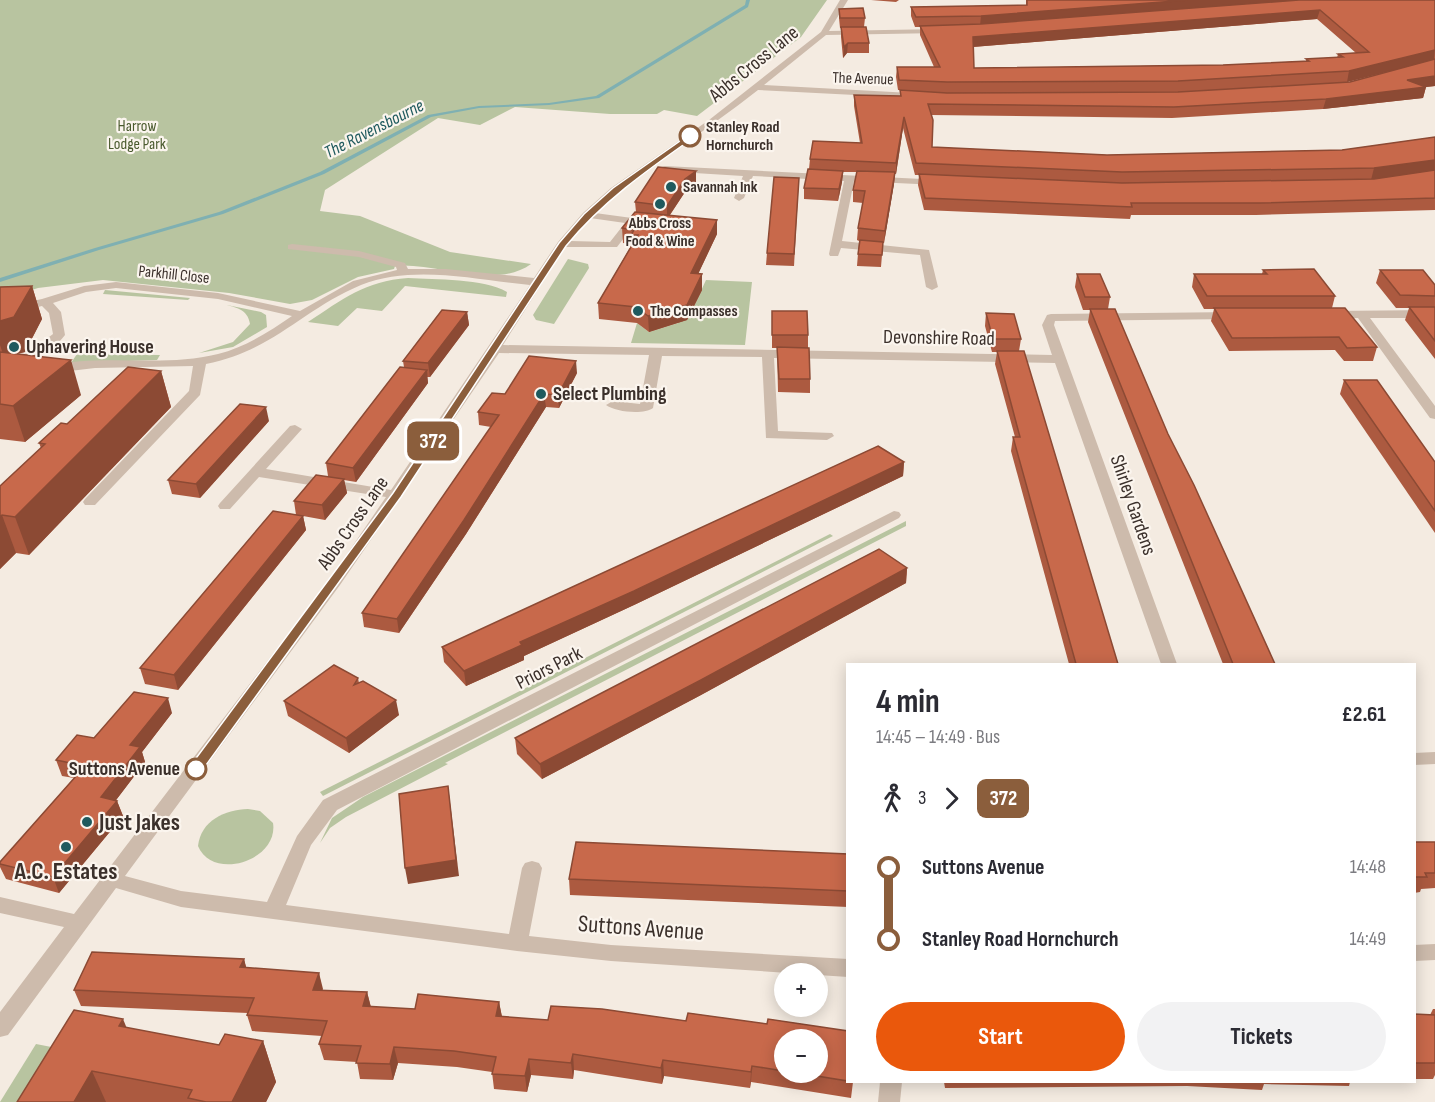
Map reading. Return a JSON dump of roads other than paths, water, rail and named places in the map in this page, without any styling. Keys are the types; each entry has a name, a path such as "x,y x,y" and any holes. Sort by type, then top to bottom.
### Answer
{"street":[{"name":"Abbs Cross Lane","path":"0,1028 113,880 397,495 562,244 587,215 644,168 712,122 824,33 844,0"},
{"path":"824,33 956,30"},
{"name":"The Avenue","path":"755,87 924,97"},
{"path":"644,168 954,182"},
{"path":"739,198 749,173"},
{"path":"850,178 835,249 925,252 933,287"},
{"path":"562,244 613,245 637,221 587,215"},
{"path":"292,247 375,258 401,265 403,272"},
{"path":"36,372 85,365 200,361 240,351 358,282 403,272 538,282"},
{"name":"Parkhill Close","path":"0,312 45,302 84,289 116,285 218,296 301,315"},
{"path":"0,365 39,353 50,346 58,335 55,312 45,302"},
{"path":"1316,315 1435,314"},
{"path":"1060,359 1048,325 1051,318 1246,315"},
{"path":"1362,315 1435,415"},
{"name":"Devonshire Road","path":"495,349 1060,359"},
{"path":"613,405 646,408 656,352"},
{"path":"768,354 771,435 827,436"},
{"name":"Shirley Gardens","path":"1060,359 1168,663"},
{"path":"90,502 195,392 200,361"},
{"path":"225,506 295,429"},
{"path":"256,472 397,495"},
{"name":"Priors Park","path":"274,910 299,846 315,821 330,805 894,515"},
{"path":"1416,759 1435,758"},
{"path":"517,943 532,868"},
{"name":"Suttons Avenue","path":"113,880 181,899 517,943 611,953 846,968"},
{"path":"0,905 80,923"},
{"path":"1416,953 1435,952"},
{"path":"889,1102 891,1083"}],"waterway":[{"name":"The Ravensbourne","path":"0,280 221,213 322,173 430,116 479,107 549,104 597,97 747,6 748,0"}],"place":[{"name":"Stanley Road Hornchurch","path":"690,136"},
{"name":"Savannah Ink","path":"671,187"},
{"name":"Abbs Cross Food & Wine","path":"660,204"},
{"name":"The Compasses","path":"638,311"},
{"name":"Uphavering House","path":"14,347"},
{"name":"Select Plumbing","path":"541,394"},
{"name":"Suttons Avenue","path":"196,769"},
{"name":"Just Jakes","path":"87,822"},
{"name":"A.C. Estates","path":"66,847"}],"park label":[{"name":"Harrow Lodge Park","path":"137,135"}]}
